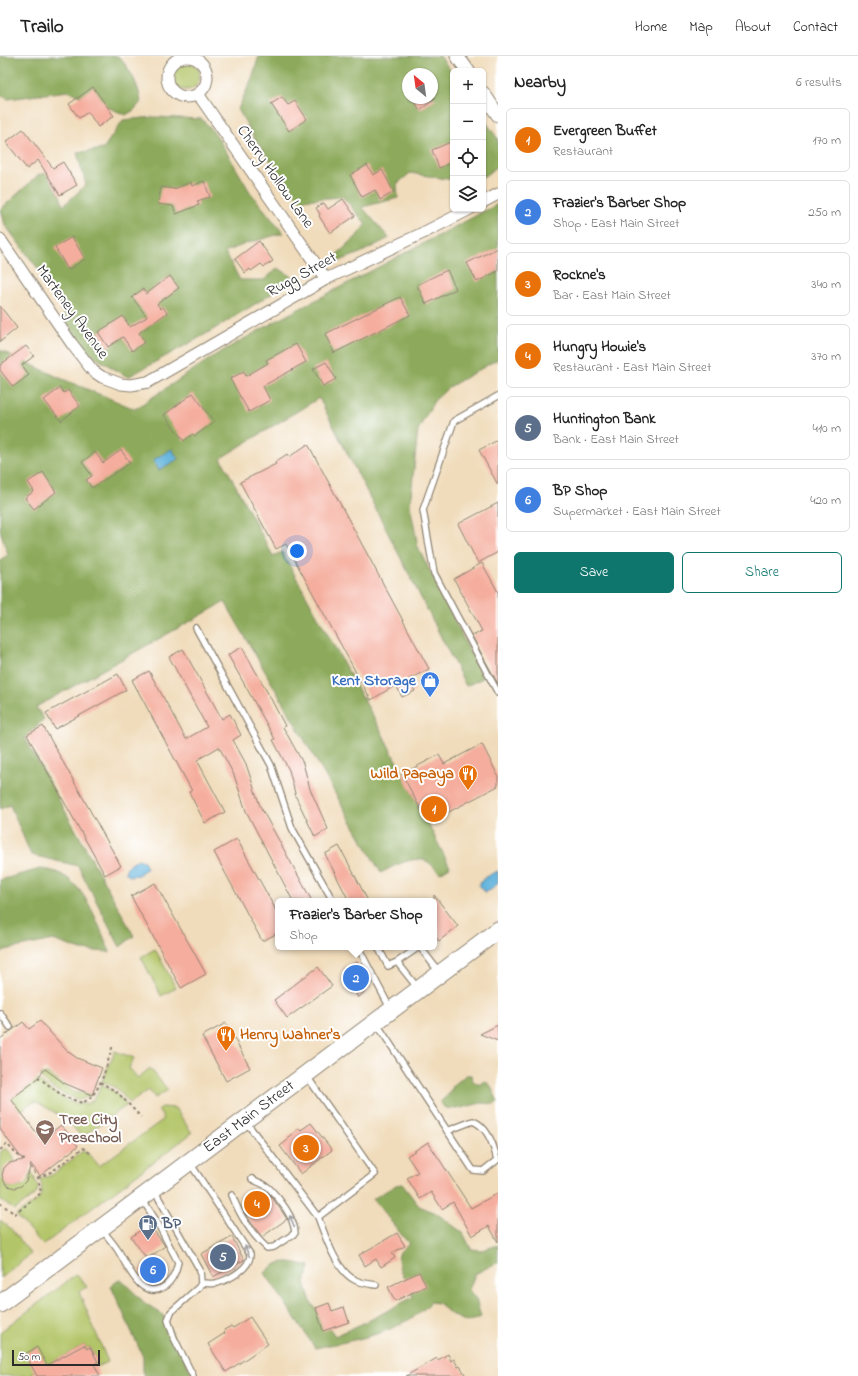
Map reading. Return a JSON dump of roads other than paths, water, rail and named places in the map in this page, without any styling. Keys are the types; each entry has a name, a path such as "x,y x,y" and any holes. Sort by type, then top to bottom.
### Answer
{"main road":[{"name":"East Main Street","path":"0,1304 498,930"}],"street":[{"path":"457,56 466,68"},
{"name":"Cherry Hollow Lane","path":"198,94 326,279"},
{"path":"486,97 498,115"},
{"path":"486,200 498,194"},
{"name":"Rugg Street","path":"155,378 326,279 464,212"},
{"name":"Marteney Avenue","path":"0,239 72,344 93,371 110,380 131,385 140,385 155,378"}],"lane":[{"path":"498,396 454,421 423,510 434,573 498,693"},
{"path":"196,628 270,765 290,823 331,898"},
{"path":"360,950 391,1010"},
{"path":"380,950 388,966 397,962 415,950"},
{"path":"421,950 440,973"},
{"path":"397,962 419,989"},
{"path":"0,1013 10,1026"},
{"path":"375,1022 447,1131 473,1170 483,1171 497,1160 494,1144 479,1124 473,1121 447,1131"},
{"path":"306,1074 375,1174 318,1217"},
{"path":"245,1120 318,1217 330,1247 347,1275 355,1280 376,1286"},
{"path":"189,1162 250,1254 248,1264 238,1272 216,1283 201,1283 171,1312 168,1320 174,1338 193,1376"},
{"path":"232,1195 237,1208 260,1241 267,1248 274,1247 295,1233 294,1223 290,1215 268,1187 252,1179"},
{"path":"147,1193 198,1265 201,1283"},
{"path":"101,1228 114,1244 134,1278 143,1287 149,1290 160,1289 167,1285 173,1278 178,1262 157,1222 147,1193"}],"water":[{"path":"172,449 178,459 159,470 153,460"},
{"path":"138,859 144,861 147,868 138,875 129,876 125,872 127,867"},
{"path":"498,871 498,883 491,890 485,892 479,885 487,876"}],"place":[{"name":"Kent Storage","path":"430,698"},
{"name":"Wild Papaya","path":"468,791"},
{"name":"Evergreen Buffet","path":"434,809"},
{"name":"Frazier's Barber Shop","path":"356,978"},
{"name":"Henry Wahner's","path":"226,1052"},
{"name":"Tree City Preschool","path":"45,1146"},
{"name":"Rockne's","path":"306,1148"},
{"name":"Hungry Howie's","path":"257,1204"},
{"name":"BP","path":"148,1241"},
{"name":"Huntington Bank","path":"223,1257"},
{"name":"BP Shop","path":"153,1270"}]}
